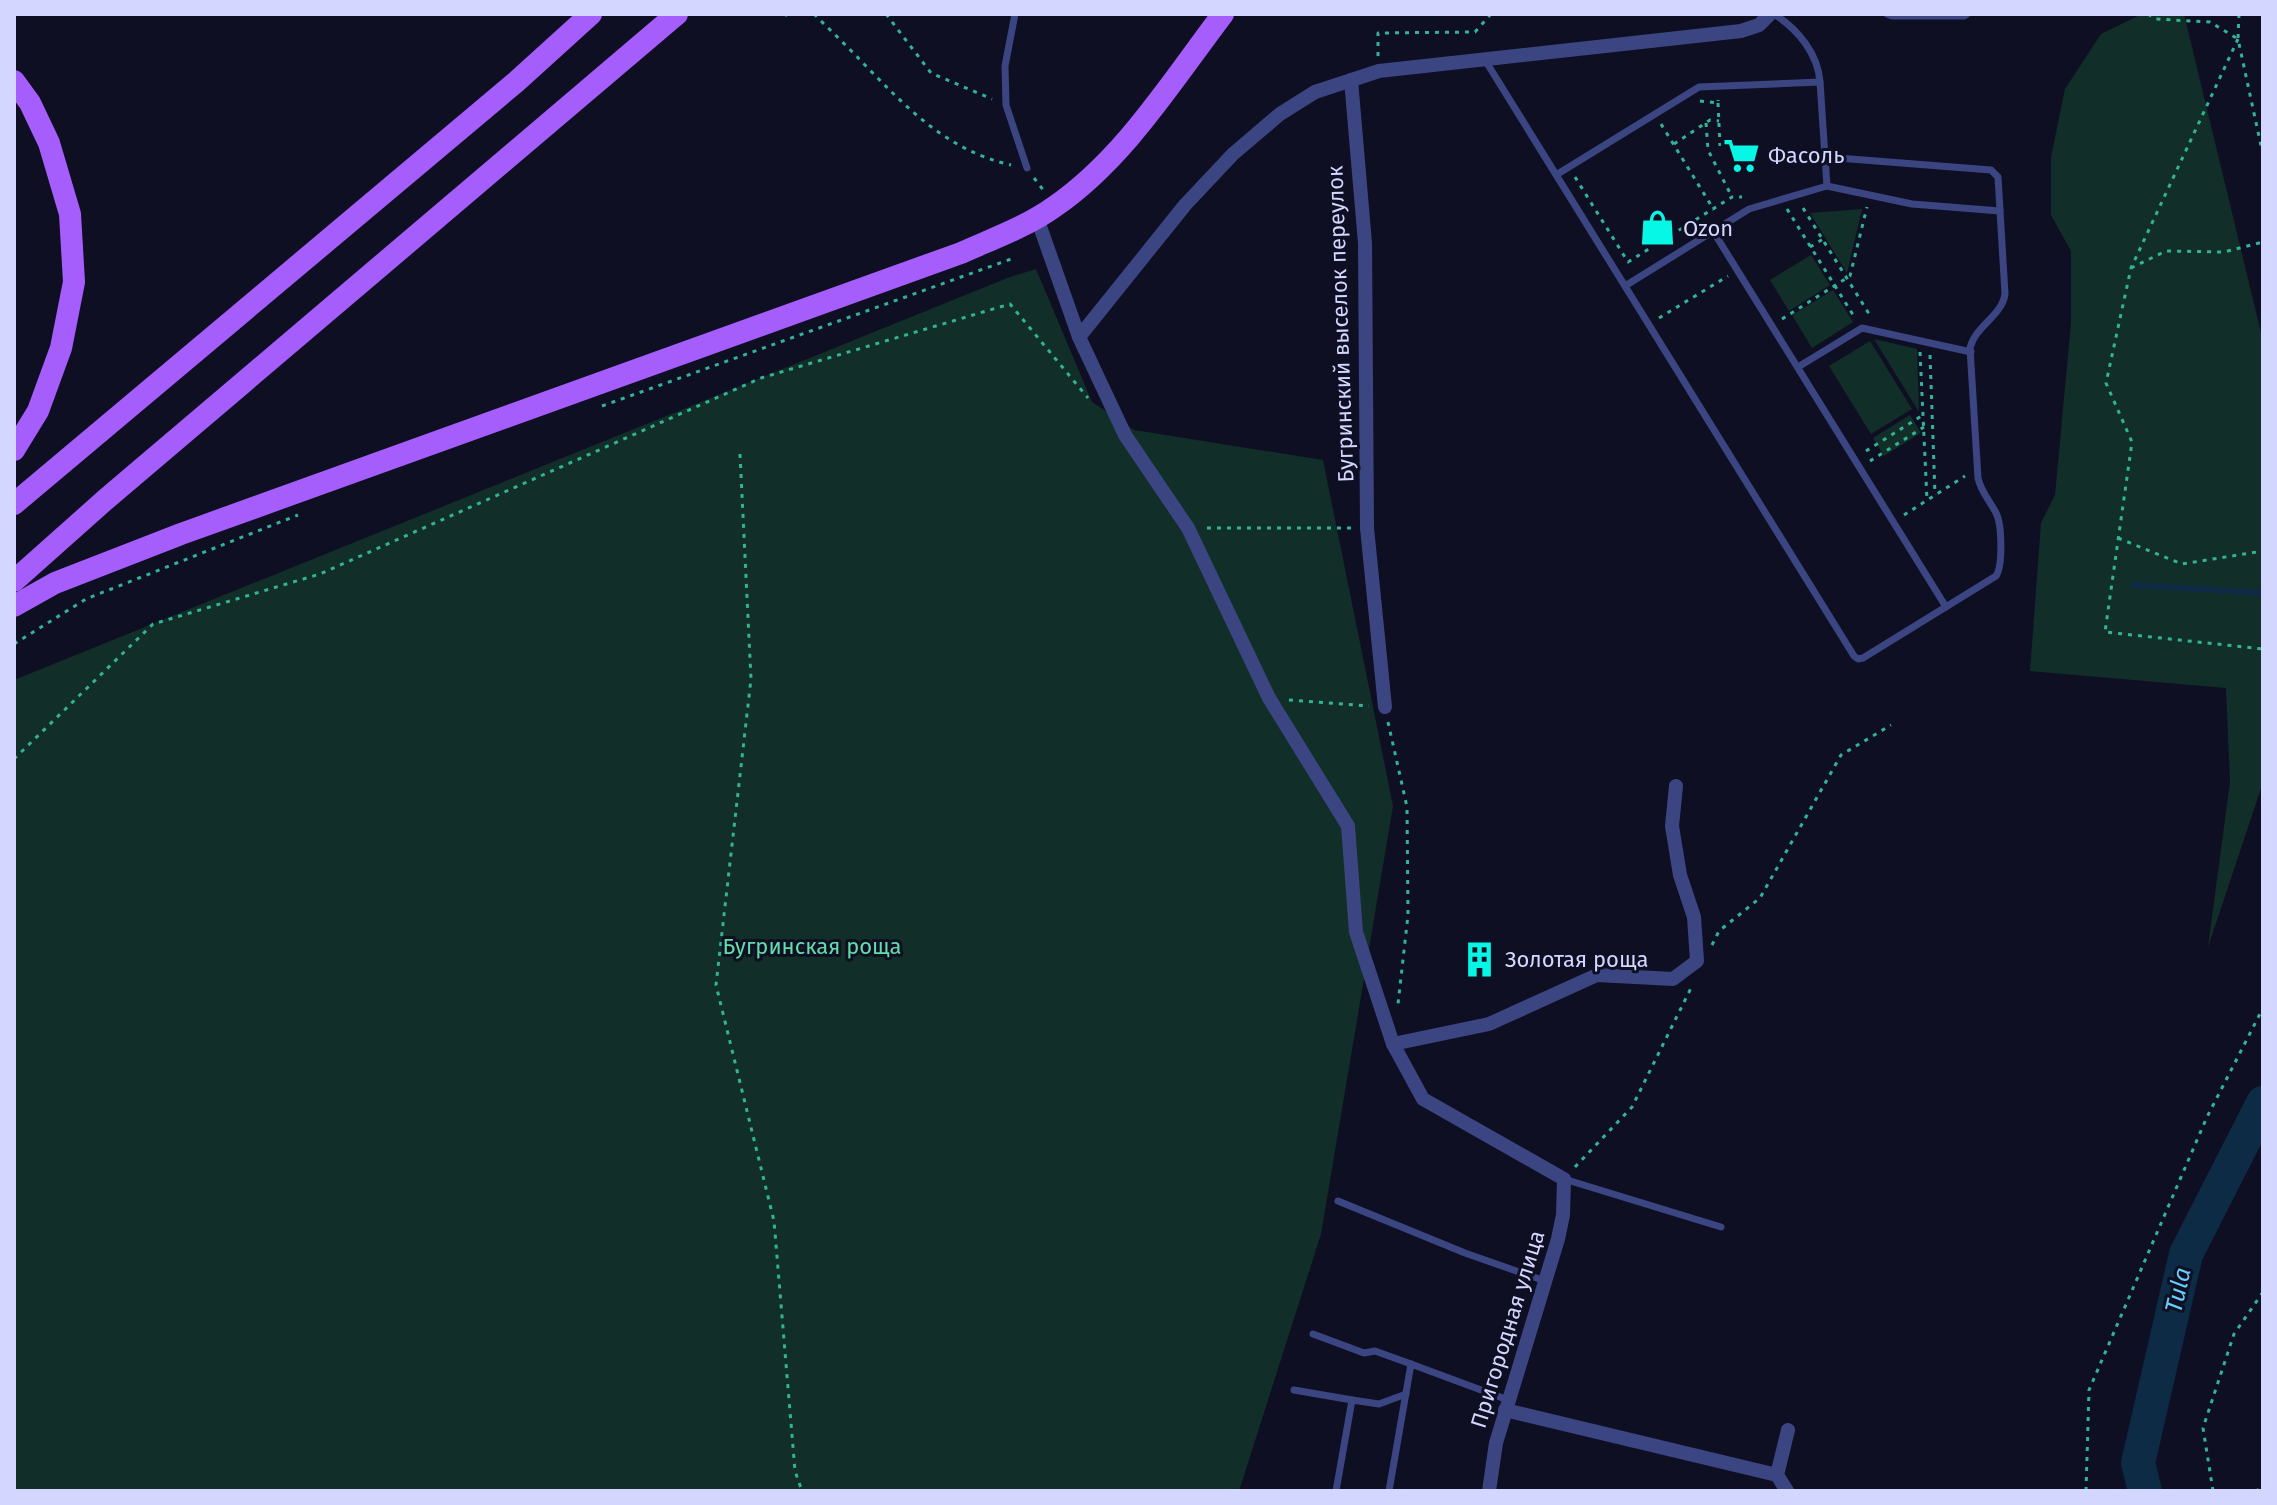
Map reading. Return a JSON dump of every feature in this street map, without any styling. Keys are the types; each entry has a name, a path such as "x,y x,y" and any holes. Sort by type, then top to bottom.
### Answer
{"main road":[{"path":"14,504 504,92 591,14"},
{"path":"14,581 105,500 677,14"},
{"path":"14,606 55,583 181,534 961,253 1046,213 1090,180 1124,142 1223,14"},
{"path":"14,81 30,103 49,143 70,214 74,282 61,348 38,411 14,450"}],"street":[{"path":"1079,337 1185,205 1233,154 1280,114 1315,92 1379,71 1741,31 1759,25 1772,14"},
{"name":"Бугринский выселок переулок","path":"1351,80 1365,243 1367,528 1385,707"},
{"path":"1046,213 1079,337 1125,435 1188,528 1269,698 1348,826 1356,932 1393,1044 1423,1099 1564,1179"},
{"path":"1393,1044 1489,1024 1597,975 1673,979 1697,961 1694,917 1680,875 1672,826 1676,786"},
{"name":"Пригородная улица","path":"1489,1491 1496,1443 1506,1405 1558,1239 1563,1215 1564,1179"},
{"path":"1506,1405 1777,1475 1787,1491"},
{"path":"1777,1475 1788,1430"}],"lane":[{"path":"1015,14 1005,66 1006,105 1027,168"},
{"path":"1772,14 1792,26 1817,62 1827,186"},
{"path":"1887,14 1967,14"},
{"path":"1485,60 1858,659 1996,576 2000,567 1999,517 1982,489 1978,467 1971,352 1972,341 2004,301 1998,177 1991,170 1825,157"},
{"path":"1556,175 1699,87 1820,82"},
{"path":"1625,286 1749,209 1827,186 1912,204 2000,211"},
{"path":"1713,231 1946,607"},
{"path":"1798,367 1861,328 1971,352"},
{"path":"1564,1179 1721,1227"},
{"path":"1338,1201 1545,1282"},
{"path":"1313,1334 1364,1353 1375,1351 1411,1364 1506,1405"},
{"path":"1389,1491 1411,1364"},
{"path":"1294,1390 1379,1404 1406,1394"},
{"path":"1336,1491 1352,1400"}],"path":[{"path":"814,14 891,93 938,133 990,160 1027,168 1046,213"},
{"path":"886,14 931,73 1006,105"},
{"path":"1379,71 1378,33 1475,32 1491,14"},
{"path":"2148,14 2155,19 2210,22 2238,39"},
{"path":"2239,14 2238,39 2263,155"},
{"path":"2238,39 2131,268 2106,383 2132,442 2105,632 2263,649"},
{"path":"1718,103 1720,146"},
{"path":"1655,114 1723,225"},
{"path":"1674,144 1710,120 1719,121"},
{"path":"1706,123 1708,150 1732,197"},
{"path":"1569,167 1628,262 1732,197 1744,197"},
{"path":"1795,195 1879,331"},
{"path":"1781,199 1861,328"},
{"path":"1772,325 1850,276 1866,210"},
{"path":"1810,247 1823,239"},
{"path":"2131,268 2166,251 2224,252 2263,242"},
{"path":"598,407 1014,258"},
{"path":"1649,325 1738,270"},
{"path":"14,759 153,624 320,574 761,378 1010,304 1092,402 1112,408"},
{"path":"1924,341 1932,397 1935,495"},
{"path":"1924,341 1927,500"},
{"path":"1923,403 1932,397"},
{"path":"1855,458 1923,415"},
{"path":"1860,467 1924,427"},
{"path":"740,454 751,679 716,985 774,1221 795,1471 802,1491"},
{"path":"1926,466 1934,459"},
{"path":"1894,522 1978,467"},
{"path":"14,644 86,599 306,512"},
{"path":"1188,528 1367,528"},
{"path":"2118,538 2182,564 2263,551"},
{"path":"1269,698 1385,707 1407,807 1408,915 1393,1044"},
{"path":"1713,944 1719,931 1760,898 1841,755 1891,725"},
{"path":"1564,1179 1632,1107 1692,985"},
{"path":"2086,1491 2089,1390 2207,1117 2263,1008"},
{"path":"2213,1491 2203,1428 2234,1334 2263,1292"},
{"path":"2255,1491 2263,1488"}],"green space":[{"path":"2142,14 2184,14 2263,341 2263,782 2208,947 2230,782 2226,688 2030,671 2041,523 2055,495 2071,323 2071,251 2051,215 2051,157 2065,89 2101,34"},
{"path":"1862,209 1847,273 1810,213"},
{"path":"1811,255 1830,285 1789,311 1770,280"},
{"name":"Бугринская роща","path":"1036,269 1092,402 1134,430 1323,460 1393,806 1321,1234 1239,1491 14,1491 14,680"},
{"path":"1833,290 1853,322 1812,348 1792,315"},
{"path":"1874,339 1917,349 1919,412"},
{"path":"1870,341 1912,409 1871,434 1829,366"},
{"path":"1910,415 1921,433 1884,456 1873,438"}],"waterway":[{"path":"2134,585 2263,593"},
{"name":"Tula","path":"2145,1491 2138,1463 2186,1254 2263,1103"}],"place":[{"name":"Фасоль","path":"1742,155"},
{"name":"Ozon","path":"1657,228"},
{"name":"Золотая роща","path":"1479,959"}]}
